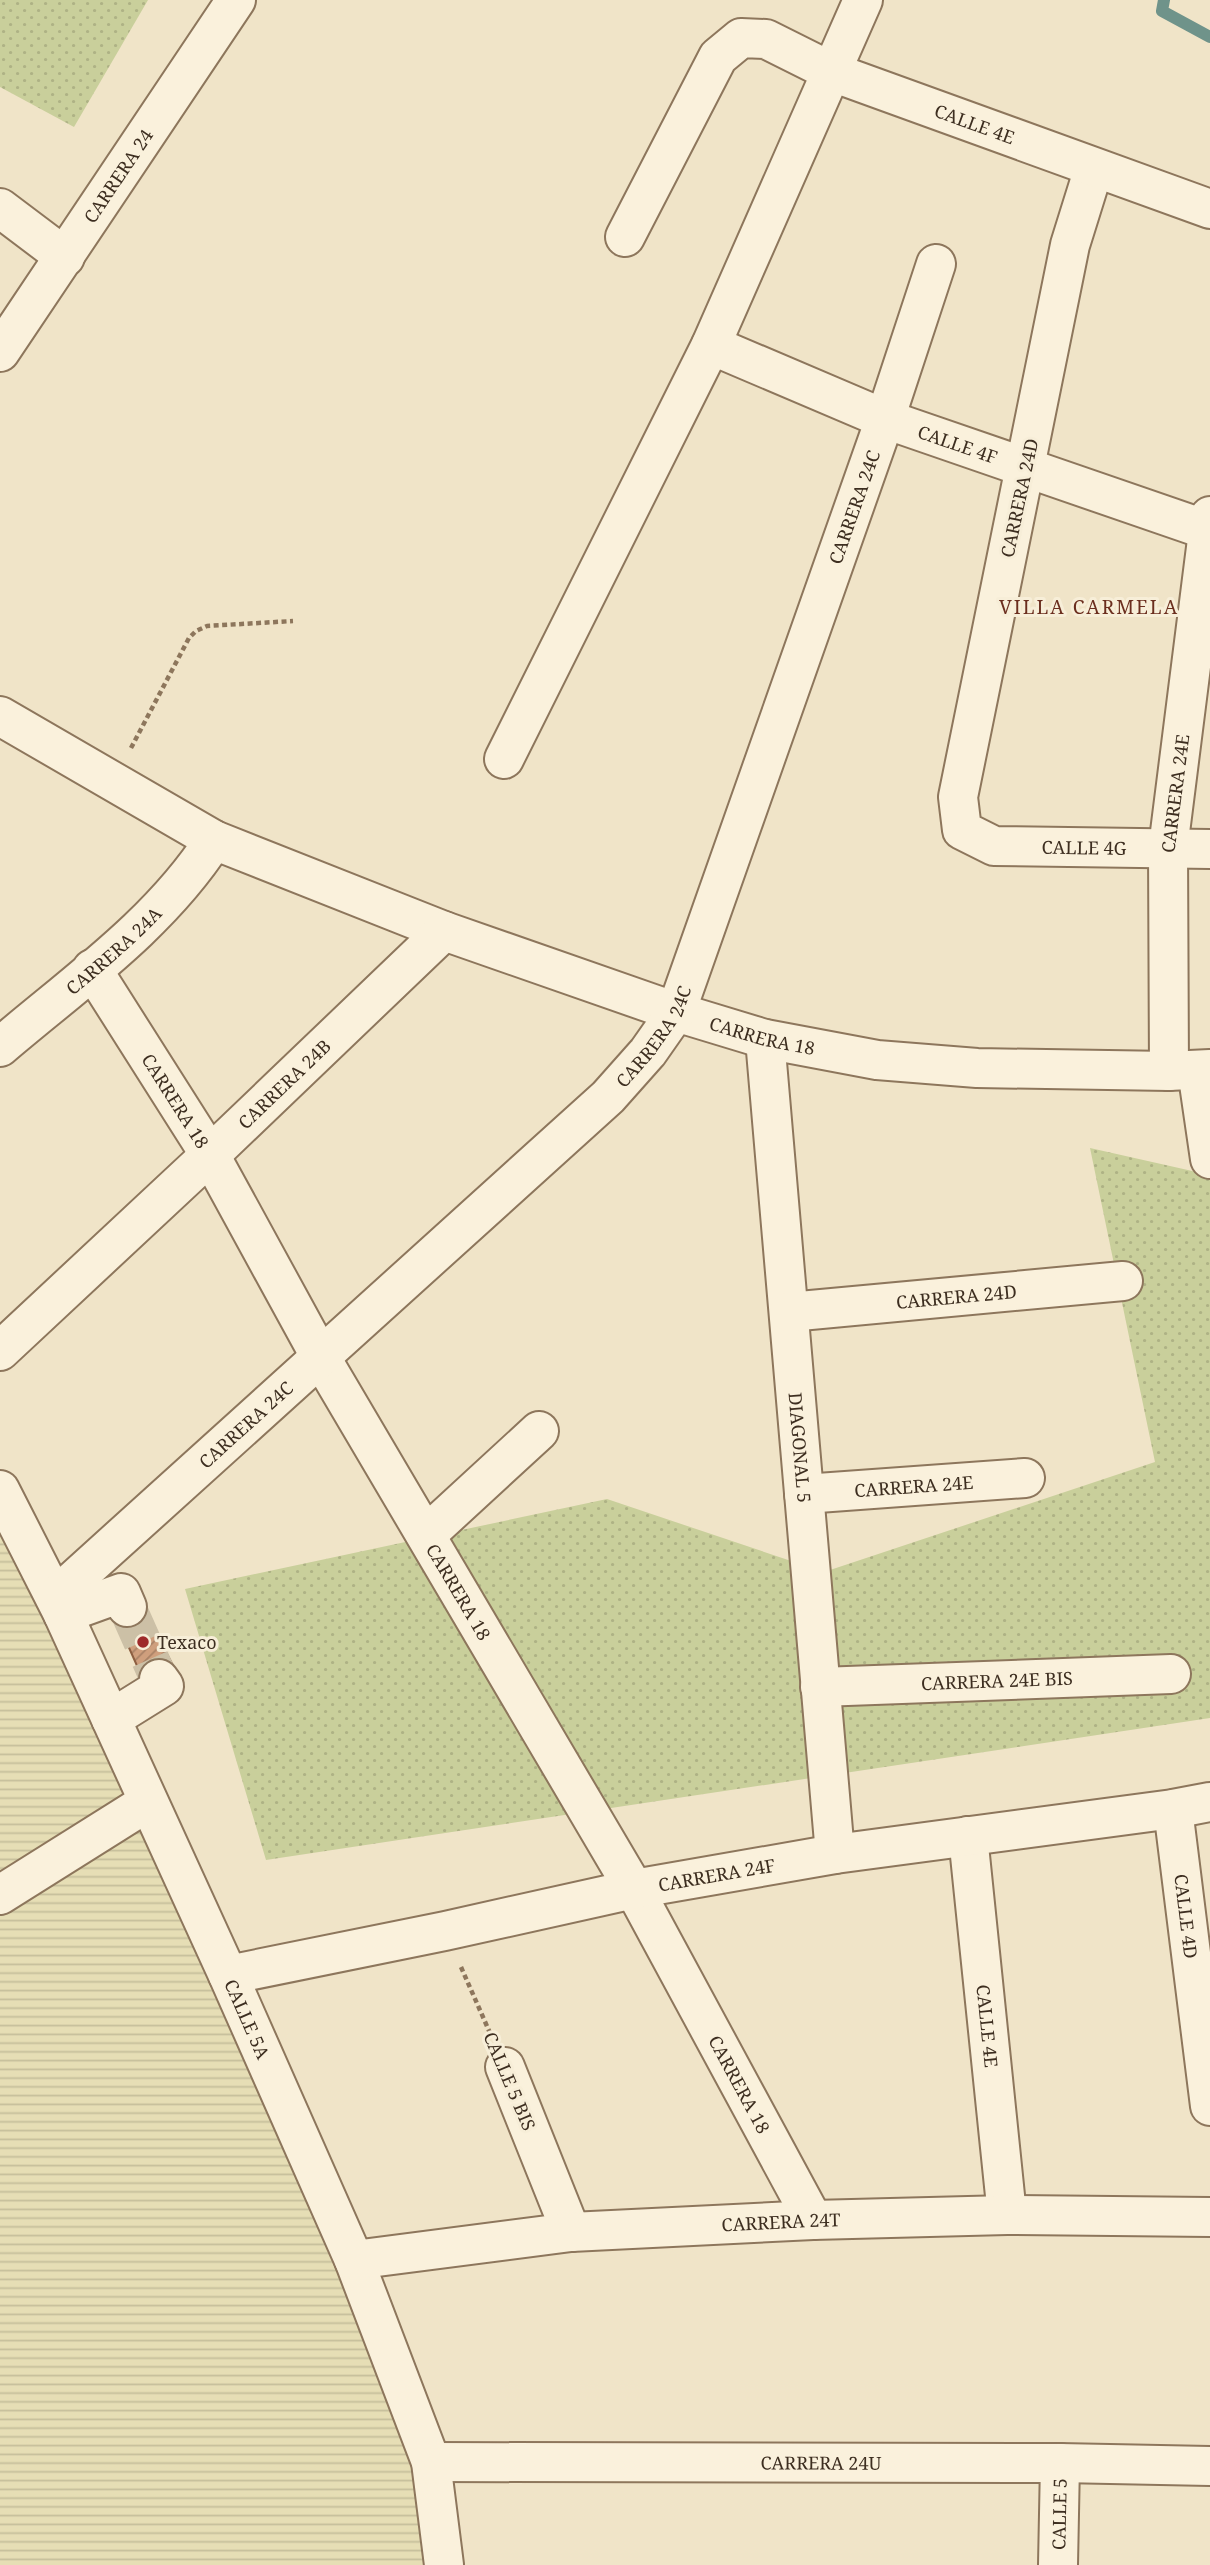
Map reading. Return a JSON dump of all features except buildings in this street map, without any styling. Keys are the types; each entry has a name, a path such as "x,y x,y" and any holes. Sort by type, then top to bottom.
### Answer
{"street":[{"name":"CARRERA 24","path":"0,352 236,0"},
{"path":"504,759 711,345 863,0"},
{"name":"CALLE 4E","path":"625,237 718,57 741,38 766,39 832,72 1210,209"},
{"name":"CARRERA 24D","path":"962,830 958,797 1070,245 1094,168"},
{"path":"0,208 65,257"},
{"name":"CARRERA 24C","path":"59,1606 320,1358 608,1097 648,1052 676,1012 885,419 936,264"},
{"name":"CALLE 4F","path":"711,345 885,419 1025,468 1209,526"},
{"name":"CARRERA 24E","path":"1192,1070 1168,848 1209,526"},
{"name":"CARRERA 18","path":"0,716 214,840 444,931 676,1012 765,1039 877,1060 977,1068 1192,1070"},
{"name":"CALLE 4G","path":"962,830 994,846 1210,849"},
{"name":"CARRERA 24A","path":"0,1047 161,909 195,870 214,840"},
{"name":"CARRERA 24B","path":"0,1351 444,931"},
{"name":"CARRERA 18","path":"92,969 210,1155 320,1358 634,1889 813,2220"},
{"name":"DIAGONAL 5","path":"765,1039 835,1854"},
{"path":"1192,1070 1210,1159"},
{"name":"CARRERA 24D","path":"789,1312 1122,1281"},
{"path":"426,1535 539,1432"},
{"name":"CARRERA 24E","path":"804,1494 1025,1478"},
{"name":"CALLE 5A","path":"0,1490 59,1606 111,1719 354,2260 431,2462 444,2565"},
{"path":"59,1606 121,1594 127,1607"},
{"name":"CARRERA 24E BIS","path":"820,1687 1171,1674"},
{"path":"111,1719 164,1686 159,1678"},
{"path":"0,1895 148,1801"},
{"name":"CARRERA 24F","path":"228,1975 634,1889 835,1854 1173,1810 1210,1802"},
{"name":"CALLE 4D","path":"1173,1810 1210,2106"},
{"name":"CALLE 4E","path":"968,1836 1007,2215"},
{"name":"CALLE 5 BIS","path":"505,2067 571,2232"},
{"name":"CARRERA 24T","path":"354,2260 571,2232 813,2220 1007,2215 1210,2217"},
{"name":"CARRERA 24U","path":"431,2462 1060,2463 1210,2466"},
{"name":"CALLE 5","path":"1058,2565 1060,2463"}],"path":[{"path":"113,783 189,638 196,631 207,626 293,621"},
{"name":"CALLE 5 BIS","path":"445,1931 505,2067"}],"shaded area":[{"path":"0,1490 354,2260 444,2565 0,2565"}],"green space":[{"path":"0,0 148,0 74,127 0,87"},
{"path":"1090,1148 1210,1175 1210,1718 266,1860 185,1589 607,1499 824,1572 1155,1462"}],"waterway":[{"path":"1164,0 1162,11 1210,37"}],"tunnel":[{"path":"127,1607 159,1679"}],"place":[{"name":"Texaco","path":"143,1642"}],"district":[{"name":"VILLA CARMELA","path":"1089,607"}]}
